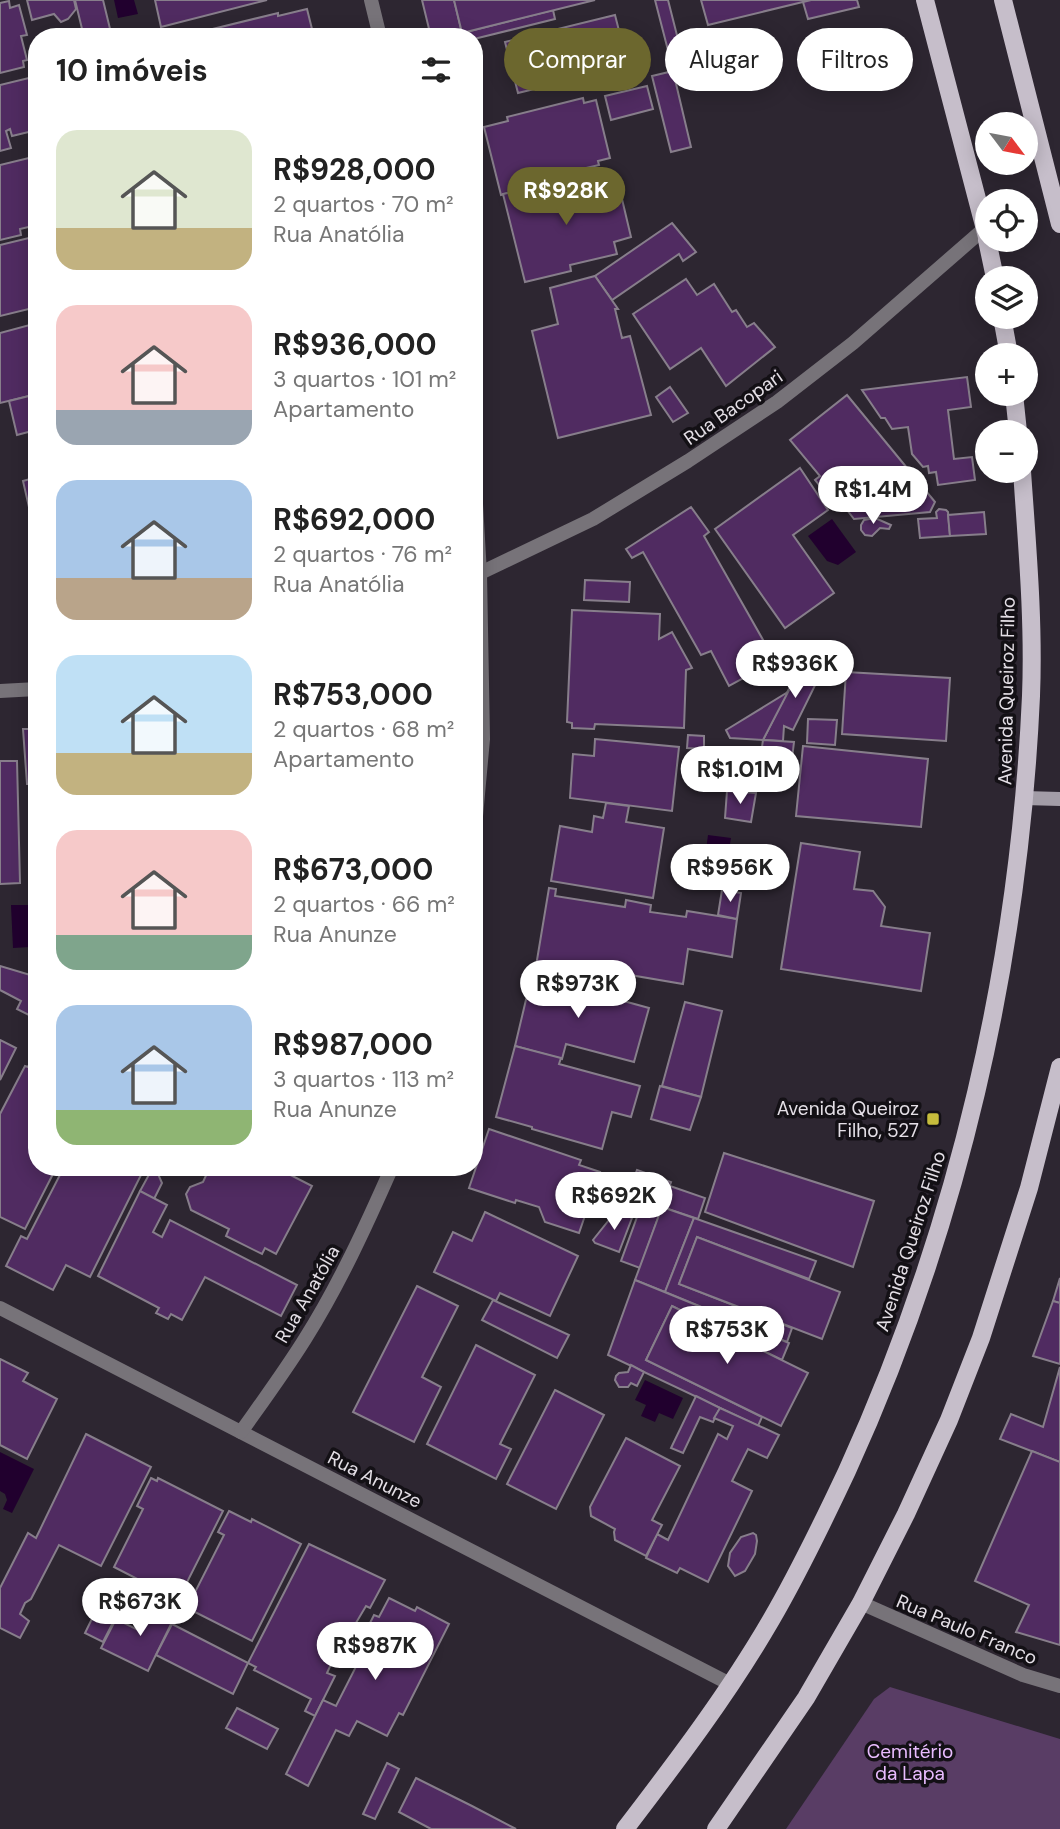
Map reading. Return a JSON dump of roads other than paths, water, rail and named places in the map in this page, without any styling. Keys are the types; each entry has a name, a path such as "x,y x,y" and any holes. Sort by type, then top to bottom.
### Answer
{"main road":[{"path":"925,0 975,190"},
{"path":"1003,0 1060,224"},
{"name":"Avenida Queiroz Filho","path":"625,1829 732,1685 772,1619 817,1534 870,1420 919,1294 953,1181 977,1087 1002,966 1016,880 1031,692 1023,483"},
{"path":"1024,798 1060,799"},
{"path":"716,1829 806,1698 860,1604 922,1479 981,1338 1029,1188 1060,1067"}],"street":[{"path":"371,0 378,28"},
{"name":"Rua Bacopari","path":"483,572 593,519 688,461 776,402 975,245"},
{"path":"0,691 28,689"},
{"name":"Rua Anatólia","path":"242,1433 305,1339 333,1291 389,1176"},
{"name":"Rua Anunze","path":"0,1308 732,1685"},
{"name":"Rua Paulo Franco","path":"860,1604 1023,1675 1060,1686"}],"place":[{"name":"Avenida Queiroz Filho, 527","path":"933,1119"}],"park label":[{"name":"Cemitério da Lapa","path":"910,1762"}]}
